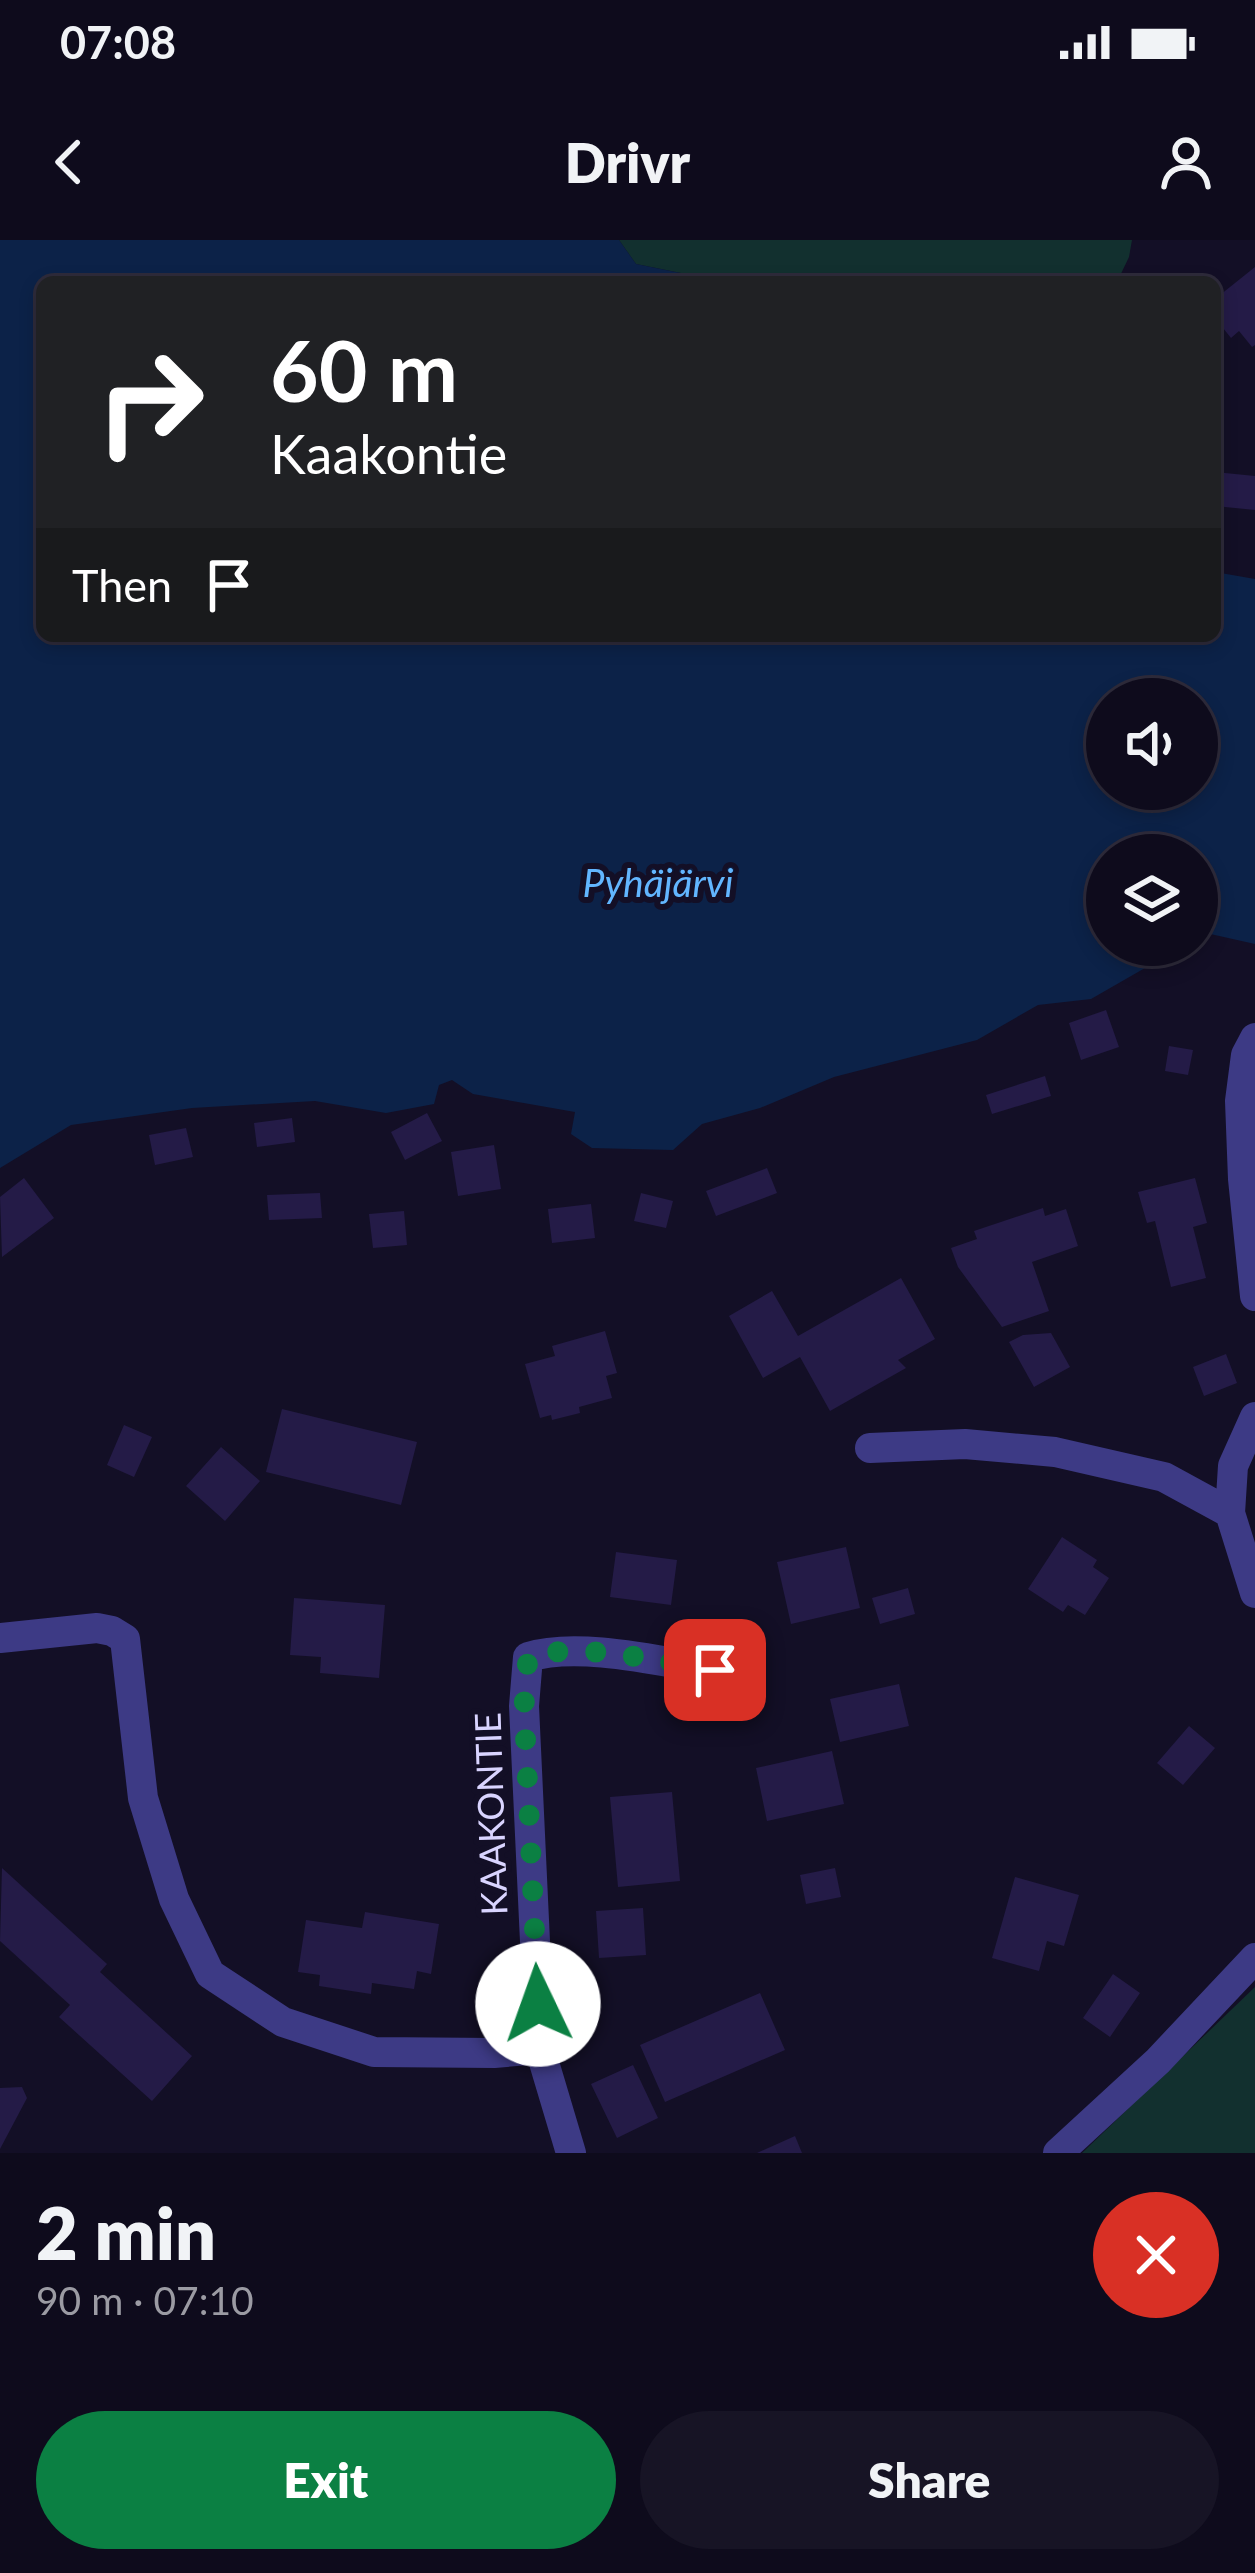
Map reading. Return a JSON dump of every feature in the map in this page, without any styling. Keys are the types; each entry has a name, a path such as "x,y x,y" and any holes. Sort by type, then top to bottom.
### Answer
{"street":[{"path":"1255,1038 1246,1055 1240,1101 1255,1297"},
{"path":"1255,1417 1233,1466 1230,1513 1255,1593"},
{"path":"870,1448 965,1444 1055,1452 1164,1477 1230,1513"},
{"path":"0,1638 97,1628 125,1639 142,1798 174,1899 209,1974 283,2022 374,2052 540,2050"},
{"name":"KAAKONTIE","path":"571,2153 540,2050 524,1706 528,1657 571,1652 715,1670"},
{"path":"1058,2153 1158,2061 1255,1958"}],"green space":[{"path":"619,240 1132,240 1120,276 695,276 636,264"},
{"path":"1255,1987 1255,2153 1082,2153"}],"water":[{"name":"Pyhäjärvi","path":"0,240 619,240 636,264 695,276 36,276 36,642 1221,642 1221,573 1255,579 1255,944 1218,936 1218,834 1086,834 1086,966 1145,968 1091,999 1038,1005 977,1040 834,1077 760,1108 702,1124 673,1150 592,1148 571,1134 575,1112 473,1094 452,1080 439,1085 434,1104 386,1113 315,1101 192,1108 71,1125 0,1168"}],"building":[{"path":"1255,267 1252,347 1239,331 1231,338 1221,326 1221,294"},
{"path":"1221,473 1255,476 1255,510 1221,507"},
{"path":"1106,1010 1119,1047 1081,1060 1069,1023"},
{"path":"1169,1046 1193,1050 1188,1075 1165,1071"},
{"path":"1045,1076 1051,1096 992,1114 986,1095"},
{"path":"427,1113 442,1141 405,1160 391,1132"},
{"path":"292,1118 295,1142 257,1147 254,1123"},
{"path":"186,1128 193,1157 155,1165 149,1135"},
{"path":"494,1145 501,1189 458,1196 451,1152"},
{"path":"767,1168 777,1193 716,1216 706,1191"},
{"path":"24,1178 54,1218 2,1257 0,1197"},
{"path":"1195,1178 1207,1223 1193,1227 1206,1278 1171,1287 1155,1221 1147,1223 1138,1192"},
{"path":"320,1193 322,1218 269,1220 267,1195"},
{"path":"641,1193 673,1201 666,1228 634,1221"},
{"path":"591,1204 595,1238 552,1243 548,1209"},
{"path":"1043,1208 1045,1216 1066,1209 1078,1246 1032,1262 1049,1311 1002,1327 958,1267 951,1248 977,1239 974,1231"},
{"path":"404,1211 407,1245 373,1248 369,1214"},
{"path":"901,1278 935,1339 898,1360 906,1368 830,1411 800,1357 763,1378 729,1316 772,1291 798,1336"},
{"path":"605,1331 617,1373 606,1376 612,1398 579,1407 580,1413 540,1418 525,1364 555,1356 552,1346"},
{"path":"1051,1333 1070,1367 1034,1387 1009,1342 1023,1335"},
{"path":"1226,1354 1237,1383 1204,1396 1193,1367"},
{"path":"282,1409 417,1442 401,1505 266,1472"},
{"path":"124,1425 152,1437 134,1477 107,1465"},
{"path":"221,1447 260,1481 225,1521 186,1486"},
{"path":"1062,1537 1097,1560 1093,1567 1109,1578 1085,1615 1068,1605 1063,1612 1028,1589"},
{"path":"846,1547 860,1608 791,1624 777,1562"},
{"path":"616,1552 677,1560 671,1605 610,1597"},
{"path":"908,1588 915,1614 880,1624 872,1598"},
{"path":"294,1598 385,1605 379,1678 320,1673 321,1657 290,1655"},
{"path":"899,1684 909,1726 840,1742 830,1699"},
{"path":"1189,1726 1215,1748 1183,1785 1157,1763"},
{"path":"832,1751 844,1804 767,1821 756,1768"},
{"path":"672,1792 680,1881 618,1887 610,1797"},
{"path":"2,1868 107,1964 100,1972 192,2056 152,2101 59,2017 70,2005 0,1941"},
{"path":"835,1868 841,1897 806,1904 800,1875"},
{"path":"1015,1877 1079,1895 1064,1946 1047,1941 1039,1971 992,1958"},
{"path":"643,1908 646,1955 599,1958 596,1911"},
{"path":"365,1912 439,1924 431,1974 417,1971 414,1989 372,1983 371,1994 319,1986 320,1975 298,1972 306,1920 362,1928"},
{"path":"1113,1974 1140,1993 1110,2037 1083,2018"},
{"path":"760,1993 785,2050 665,2102 640,2045"},
{"path":"633,2065 658,2118 617,2138 591,2084"},
{"path":"22,2087 27,2098 0,2149 0,2088"},
{"path":"795,2136 802,2153 757,2153"}],"route":[{"path":"538,2004 524,1706 528,1657 571,1652 715,1670"}]}
